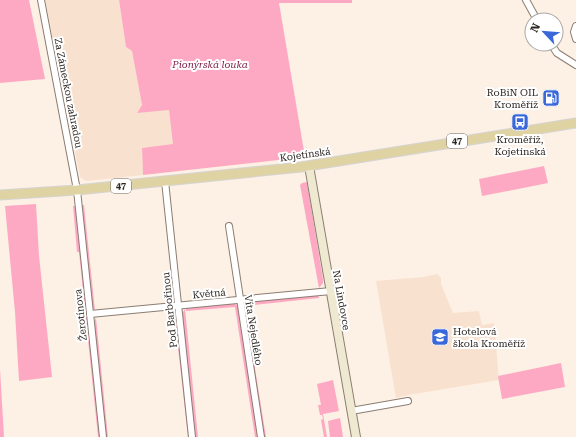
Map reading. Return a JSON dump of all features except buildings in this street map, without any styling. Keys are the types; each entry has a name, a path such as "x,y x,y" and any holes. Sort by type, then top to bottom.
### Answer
{"main road":[{"name":"Kojetínská","path":"0,195 34,194 77,190 308,166 576,123"},
{"name":"Na Lindovce","path":"308,166 356,437"}],"street":[{"name":"Za Zámeckou zahradou","path":"40,0 77,190"},
{"path":"526,0 533,12"},
{"path":"576,26 574,32 576,40"},
{"path":"556,52 576,65"},
{"name":"Pod Barbořinou","path":"165,181 192,437"},
{"name":"Žerotínova","path":"77,190 103,437"},
{"name":"Víta Nejedlého","path":"229,226 261,437"},
{"name":"Květná","path":"90,314 331,291"},
{"path":"351,410 408,401"}],"shaded area":[{"path":"45,0 119,0 126,47 132,51 142,105 137,113 169,109 174,145 142,148 143,175 86,181 80,177"},
{"name":"Hotelová škola Kroměříž","path":"437,274 441,278 441,284 453,313 479,311 482,325 494,323 499,380 396,398 376,281 423,277"}],"green space":[{"path":"0,0 29,0 45,79 0,83"},
{"name":"Pionýrská louka","path":"119,0 352,0 352,3 279,3 305,157 143,175 142,148 173,144 169,110 137,113 142,105 132,51 126,47"},
{"path":"544,166 548,183 482,196 479,179"},
{"path":"307,182 323,279 323,283 319,288 300,185"},
{"path":"36,204 39,256 52,377 19,381 15,312 5,206"},
{"path":"81,205 84,205 95,310 92,307"},
{"path":"73,206 76,206 100,437 98,437"},
{"path":"318,295 319,298 245,306 266,437 262,437 243,305 248,302"},
{"path":"234,303 238,306 259,437 255,437 235,307 186,311 186,308"},
{"path":"185,309 198,437 194,437 181,315"},
{"path":"174,311 176,312 191,437 188,437"},
{"path":"96,318 108,437 105,437 93,324"},
{"path":"561,363 565,387 502,399 498,376"},
{"path":"0,369 4,437 0,437"},
{"path":"333,380 339,411 323,414 327,437 324,437 321,420 323,419 322,415 320,415 318,405 321,405 317,384"},
{"path":"340,418 343,437 330,437 328,421"}],"place":[{"name":"RoBiN OIL Kroměříž","path":"551,98"},
{"name":"Kroměříž, Kojetínská","path":"520,122"},
{"name":"Hotelová škola Kroměříž","path":"440,337"}]}
